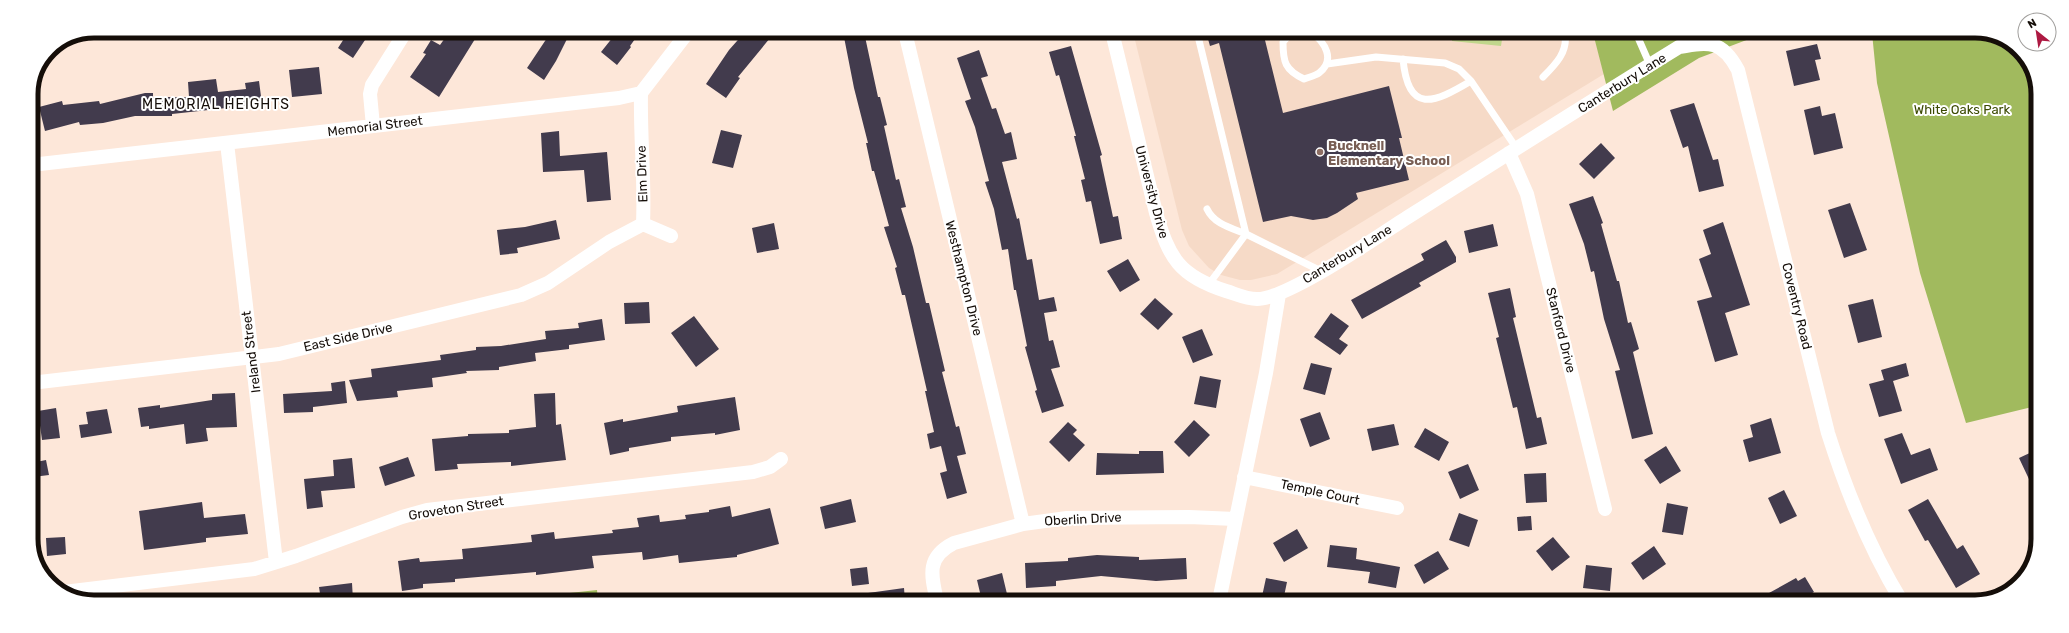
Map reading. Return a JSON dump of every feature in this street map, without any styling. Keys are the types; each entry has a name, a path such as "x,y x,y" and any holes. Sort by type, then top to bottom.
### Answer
{"street":[{"path":"373,126 370,94 372,85 402,38"},
{"path":"641,92 683,38"},
{"name":"Westhampton Drive","path":"906,38 1023,524"},
{"name":"University Drive","path":"1113,38 1156,213 1164,241 1172,256 1180,267 1191,275 1209,284 1245,297 1256,299 1279,294"},
{"name":"Coventry Road","path":"1679,47 1709,44 1724,49 1730,55 1738,70 1828,433 1840,472 1861,526 1885,574 1898,595"},
{"name":"Canterbury Lane","path":"1279,294 1321,271 1679,47"},
{"name":"Memorial Street","path":"38,164 619,98 641,92"},
{"name":"Elm Drive","path":"641,92 640,125 645,194 643,224"},
{"name":"Ireland Street","path":"227,143 276,562"},
{"name":"Stanford Drive","path":"1513,151 1527,194 1605,509"},
{"path":"643,224 671,236"},
{"name":"East Side Drive","path":"38,382 279,354 521,295 548,283 609,242 643,224"},
{"path":"1220,595 1266,373 1279,294"},
{"name":"Groveton Street","path":"72,591 254,569 402,517 427,510 753,472 770,467 781,459"},
{"name":"Temple Court","path":"1244,477 1397,508"},
{"name":"Oberlin Drive","path":"936,595 932,576 932,565 937,555 945,547 954,543 1023,524 1067,518 1189,517 1235,519"}],"lane":[{"path":"1197,38 1246,234"},
{"path":"1287,38 1283,42 1283,59 1294,74 1304,79 1318,74 1327,64 1376,57 1445,62 1459,69 1471,81 1513,151"},
{"path":"1320,38 1327,53 1327,64"},
{"path":"1543,77 1560,61 1566,38"},
{"path":"1638,38 1650,65"},
{"path":"1403,59 1405,78 1412,92 1421,99 1434,100 1471,81"},
{"path":"1207,209 1211,217 1218,222 1321,271"},
{"path":"1209,284 1246,234"}],"shaded area":[{"name":"Bucknell Elementary School","path":"1134,38 1594,38 1604,74 1277,274 1251,280 1240,280 1221,275 1209,268 1189,246 1182,230"}],"green space":[{"path":"1452,38 1502,38 1501,46 1452,41"},
{"path":"1594,38 1752,38 1699,58 1613,111"},
{"name":"White Oaks Park","path":"1872,38 1983,38 1997,42 2006,47 2019,60 2028,76 2031,90 2031,407 1966,423 1920,273 1877,83"},
{"path":"597,590 598,595 552,595"}],"building":[{"path":"344,38 366,38 353,58 338,48"},
{"path":"445,38 476,38 439,97 410,77 426,54 423,53 431,40 440,45"},
{"path":"547,38 567,39 544,80 527,68"},
{"path":"612,38 636,38 630,46 631,47 617,65 601,52"},
{"path":"740,38 770,38 738,77 740,78 726,98 706,84 729,50"},
{"path":"844,38 865,38 878,97 880,97 887,125 884,126 896,180 899,179 906,207 901,208 913,247 926,303 929,303 945,371 942,372 956,427 959,426 966,454 957,456 967,493 947,499 940,473 947,471 941,446 930,449 927,434 934,432 925,391 927,391 905,295 902,295 895,268 897,267 884,227 889,226 874,171 872,171 866,143 868,143 854,88"},
{"path":"1208,38 1264,38 1283,113 1389,86 1402,138 1399,138 1409,180 1356,193 1358,199 1327,218 1313,220 1291,216 1263,222 1219,43 1210,46"},
{"path":"1817,44 1821,59 1815,60 1820,80 1794,86 1786,51"},
{"path":"1071,46 1102,155 1100,156 1113,217 1118,216 1122,239 1100,244 1091,201 1086,202 1081,180 1085,179 1074,136 1076,136 1059,75 1056,76 1049,52"},
{"path":"979,50 988,76 981,78 992,109 996,108 1005,134 1011,132 1017,159 1002,162 1017,219 1019,218 1027,260 1032,259 1039,300 1054,297 1057,311 1044,313 1049,341 1053,340 1060,367 1051,369 1064,406 1042,413 1035,391 1037,390 1025,347 1027,346 1016,290 1014,290 1008,249 1002,250 994,209 985,182 989,181 975,127 965,101 971,99 957,58"},
{"path":"319,67 322,94 292,97 289,70"},
{"path":"216,79 218,92 246,89 245,83 259,81 262,104 172,114 172,116 135,116 103,123 80,125 79,122 45,131 39,107 62,101 63,105 99,101 100,104 145,93 153,93 153,97 189,97 188,82"},
{"path":"1694,103 1713,160 1718,159 1724,186 1699,192 1688,146 1683,148 1670,110"},
{"path":"1820,106 1822,116 1835,113 1843,148 1814,155 1804,110"},
{"path":"721,130 742,135 733,168 712,163"},
{"path":"559,131 560,156 607,152 611,200 587,202 584,170 543,172 541,133"},
{"path":"1601,143 1615,158 1594,179 1579,164"},
{"path":"1593,196 1603,223 1601,224 1617,281 1619,281 1628,323 1631,322 1639,349 1633,352 1653,434 1632,439 1615,371 1620,370 1604,319 1594,271 1591,272 1584,244 1569,204"},
{"path":"1850,203 1867,250 1844,258 1828,210"},
{"path":"556,220 560,239 517,248 518,253 500,255 497,230 525,227"},
{"path":"1723,222 1750,305 1725,313 1738,355 1715,362 1697,301 1712,297 1699,259 1711,254 1703,230"},
{"path":"774,223 779,249 757,253 752,228"},
{"path":"1493,224 1498,246 1469,253 1464,231"},
{"path":"1446,240 1456,257 1456,262 1419,283 1421,286 1362,319 1351,300 1424,260 1421,254"},
{"path":"1128,259 1140,280 1120,292 1107,271"},
{"path":"1510,288 1516,317 1513,318 1537,418 1541,417 1547,444 1526,449 1517,407 1513,408 1496,338 1499,337 1488,293"},
{"path":"1155,298 1173,314 1158,330 1140,314"},
{"path":"1873,299 1882,337 1858,343 1848,305"},
{"path":"649,302 650,323 625,324 624,303"},
{"path":"1331,313 1349,326 1339,339 1348,345 1340,355 1314,337"},
{"path":"694,316 719,349 696,367 671,333"},
{"path":"602,319 605,340 569,345 569,349 535,353 536,361 499,367 499,370 466,371 467,373 432,378 433,387 397,391 398,397 357,401 349,380 372,377 371,369 441,360 440,355 476,350 476,347 501,346 546,339 545,331 579,328 578,323"},
{"path":"1202,329 1213,355 1193,363 1182,337"},
{"path":"1311,363 1332,368 1325,395 1303,389"},
{"path":"1906,363 1909,376 1893,381 1902,411 1879,417 1869,384 1884,380 1881,370"},
{"path":"1200,376 1221,380 1216,408 1194,404"},
{"path":"345,381 347,403 313,407 313,412 284,413 283,394 332,391 331,383"},
{"path":"235,393 237,427 206,428 208,441 186,444 184,424 149,429 149,426 141,427 138,408 160,405 160,408 212,400 212,394"},
{"path":"555,393 556,425 561,424 566,460 511,466 511,462 457,464 458,469 435,471 432,439 468,436 468,434 509,433 509,430 536,427 534,394"},
{"path":"735,397 740,430 715,435 715,433 671,437 671,441 629,448 629,451 610,455 604,423 623,419 623,422 678,412 677,406"},
{"path":"56,408 60,438 42,440 38,411"},
{"path":"107,409 112,433 81,438 79,425 88,424 86,412"},
{"path":"1320,412 1330,439 1310,447 1300,419"},
{"path":"1771,418 1781,453 1749,462 1743,440 1753,437 1750,425"},
{"path":"1194,420 1210,435 1189,457 1174,442"},
{"path":"1068,422 1077,430 1073,434 1085,445 1069,462 1049,442"},
{"path":"1394,424 1399,445 1372,451 1367,429"},
{"path":"1425,428 1449,442 1439,461 1414,447"},
{"path":"1902,433 1911,455 1930,448 1938,470 1901,484 1884,439"},
{"path":"1666,446 1681,471 1660,484 1644,460"},
{"path":"1139,451 1163,451 1164,473 1096,475 1097,453 1139,454"},
{"path":"2031,452 2031,483 2019,458"},
{"path":"408,457 415,476 385,486 379,467"},
{"path":"352,458 355,488 321,491 323,507 307,509 304,479 334,476 333,460"},
{"path":"46,460 49,475 38,476 38,462"},
{"path":"1468,464 1479,490 1460,499 1448,472"},
{"path":"1546,473 1547,502 1526,503 1524,474"},
{"path":"1784,490 1797,516 1780,524 1768,498"},
{"path":"851,499 856,522 825,529 820,507"},
{"path":"1928,499 1957,549 1963,545 1980,574 1956,588 1928,540 1925,541 1908,510"},
{"path":"202,502 204,518 245,514 248,534 206,538 206,542 144,550 139,511"},
{"path":"1667,503 1688,507 1683,535 1662,532"},
{"path":"730,506 732,517 770,508 779,544 737,555 737,557 679,563 678,555 643,560 642,552 592,556 594,568 536,575 536,572 455,579 455,582 423,584 423,588 402,591 398,561 419,558 420,562 463,559 462,549 532,542 531,535 554,532 555,539 613,533 612,530 639,527 637,518 659,515 660,522 686,519 685,515 709,512 709,510"},
{"path":"1459,513 1478,520 1469,547 1449,540"},
{"path":"1531,516 1532,530 1518,531 1517,517"},
{"path":"1297,529 1308,548 1284,562 1273,543"},
{"path":"65,537 66,554 47,556 46,538"},
{"path":"1553,537 1570,557 1552,571 1536,551"},
{"path":"1330,545 1357,548 1356,559 1400,567 1396,588 1368,583 1370,572 1327,567"},
{"path":"1654,546 1666,564 1643,580 1631,563"},
{"path":"1438,551 1449,569 1424,584 1414,565"},
{"path":"1097,555 1139,557 1139,560 1186,558 1187,579 1156,581 1101,576 1056,581 1056,586 1026,588 1025,563 1068,561 1068,558"},
{"path":"1586,565 1612,568 1610,591 1583,588"},
{"path":"867,567 869,584 852,586 850,569"},
{"path":"1002,573 1007,594 981,595 977,580"},
{"path":"1805,577 1814,592 1809,595 1770,595 1769,593 1796,578 1798,581"},
{"path":"1266,578 1287,582 1284,595 1262,595"},
{"path":"352,583 353,595 320,595 319,587"},
{"path":"904,588 905,595 868,595 868,593"}],"place":[{"name":"Bucknell Elementary School","path":"1320,152"}],"district":[{"name":"MEMORIAL HEIGHTS","path":"216,104"}]}
